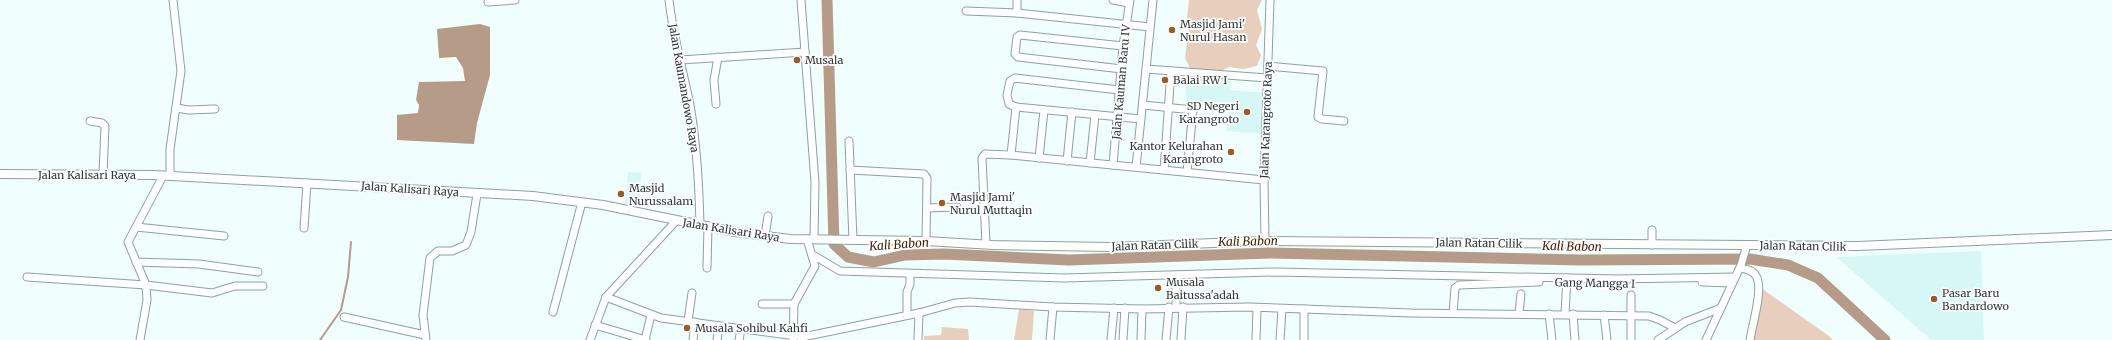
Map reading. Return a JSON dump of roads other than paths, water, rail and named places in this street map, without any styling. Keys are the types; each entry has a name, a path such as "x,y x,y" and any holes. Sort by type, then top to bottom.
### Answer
{"street":[{"path":"140,340 147,300 146,285 128,242 167,176 181,71 174,0"},
{"path":"488,2 515,0"},
{"name":"Jalan Kaumandowo Raya","path":"669,0 673,31 690,105 696,147 707,268"},
{"path":"794,338 794,304 814,270 813,239 815,182 801,0"},
{"path":"1017,0 1017,13"},
{"path":"1112,0 1129,1"},
{"path":"1136,167 1153,0"},
{"name":"Jalan Karangroto Raya","path":"1265,241 1264,180 1270,0"},
{"name":"Jalan Kauman Baru IV","path":"1113,165 1123,46 1129,1"},
{"path":"966,11 1017,13 1150,27"},
{"path":"1122,69 1016,56 1018,35 1123,46"},
{"path":"680,60 806,52"},
{"path":"716,104 714,80 718,57"},
{"path":"1268,66 1323,71 1318,117 1322,119 1344,120"},
{"path":"1146,69 1267,78"},
{"path":"1164,170 1171,71"},
{"path":"1119,90 1015,78 1010,81 1007,95 1009,104 1016,107 1141,119"},
{"path":"1143,105 1193,110 1187,172"},
{"path":"1011,155 1016,107"},
{"path":"176,108 190,110 215,108"},
{"path":"1040,158 1044,110"},
{"path":"1067,161 1072,112"},
{"path":"1090,163 1095,115"},
{"path":"90,122 102,123 105,126 103,174"},
{"path":"849,141 850,239"},
{"path":"986,244 982,158 985,154 1011,155 1264,180"},
{"path":"850,170 924,174 927,178 926,241"},
{"name":"Jalan Kalisari Raya","path":"0,174 103,174 167,176 533,196 582,202 654,214 676,221 765,236 813,239 850,239"},
{"path":"304,228 307,183"},
{"path":"344,317 425,338 423,315 430,258 438,251 452,251 466,244 471,232 477,194"},
{"path":"553,312 582,202"},
{"path":"927,208 957,207"},
{"path":"765,236 768,216"},
{"path":"590,340 606,297 676,221"},
{"path":"136,227 224,236"},
{"name":"Jalan Ratan Cilik","path":"850,239 1111,247 1265,241 1652,238 1747,248 1871,246 2112,235"},
{"path":"1706,340 1733,280 1741,266 1747,248"},
{"path":"813,255 840,272 1064,278 1276,272 1567,280 1565,314"},
{"path":"136,262 199,264 258,272"},
{"path":"1741,266 1753,272 1757,276 1760,286 1750,340"},
{"path":"907,315 907,292 910,284 910,274"},
{"path":"1176,275 1176,307 1181,340"},
{"path":"27,276 146,285 212,293 235,286 263,286"},
{"name":"Gang Mangga I","path":"1454,313 1455,288 1459,285 1567,280 1733,280"},
{"path":"692,293 691,322 693,340"},
{"path":"1520,313 1522,294"},
{"path":"1630,295 1632,340"},
{"path":"606,297 651,315 794,338 816,335 868,322 919,313 955,303 970,302 1053,307 1142,309 1176,307 1256,308 1604,315 1652,317 1675,328"},
{"path":"762,304 794,304"},
{"path":"1050,340 1053,307"},
{"path":"1166,340 1176,307"},
{"path":"1111,340 1114,308"},
{"path":"1123,340 1124,308"},
{"path":"1256,308 1256,340"},
{"path":"1658,340 1694,317 1721,308"},
{"path":"1141,340 1142,309"},
{"path":"1280,340 1282,309"},
{"path":"1304,309 1304,340"},
{"path":"918,340 919,313"},
{"path":"1549,314 1552,340"},
{"path":"1573,314 1575,340"},
{"path":"595,325 646,340 651,315"},
{"path":"1604,315 1607,340"},
{"path":"717,340 718,326"},
{"path":"739,340 741,329"}],"waterway":[{"name":"Kali Babon","path":"827,0 834,244 848,257 874,262 905,255 944,254 1069,260 1270,253 1580,260 1750,259 1788,265 1818,278 1885,340"},
{"path":"320,340 341,310 348,277 351,242"}],"place":[{"name":"Masjid Jami' Nurul Hasan","path":"1172,30"},
{"name":"Musala","path":"797,60"},
{"name":"Balai RW I","path":"1165,80"},
{"name":"SD Negeri Karangroto","path":"1247,112"},
{"name":"Kantor Kelurahan Karangroto","path":"1231,152"},
{"name":"Masjid Nurussalam","path":"621,194"},
{"name":"Masjid Jami' Nurul Muttaqin","path":"942,203"},
{"name":"Musala Baitussa'adah","path":"1158,288"},
{"name":"Pasar Baru Bandardowo","path":"1934,299"},
{"name":"Musala Sohibul Kahfi","path":"687,328"}]}
